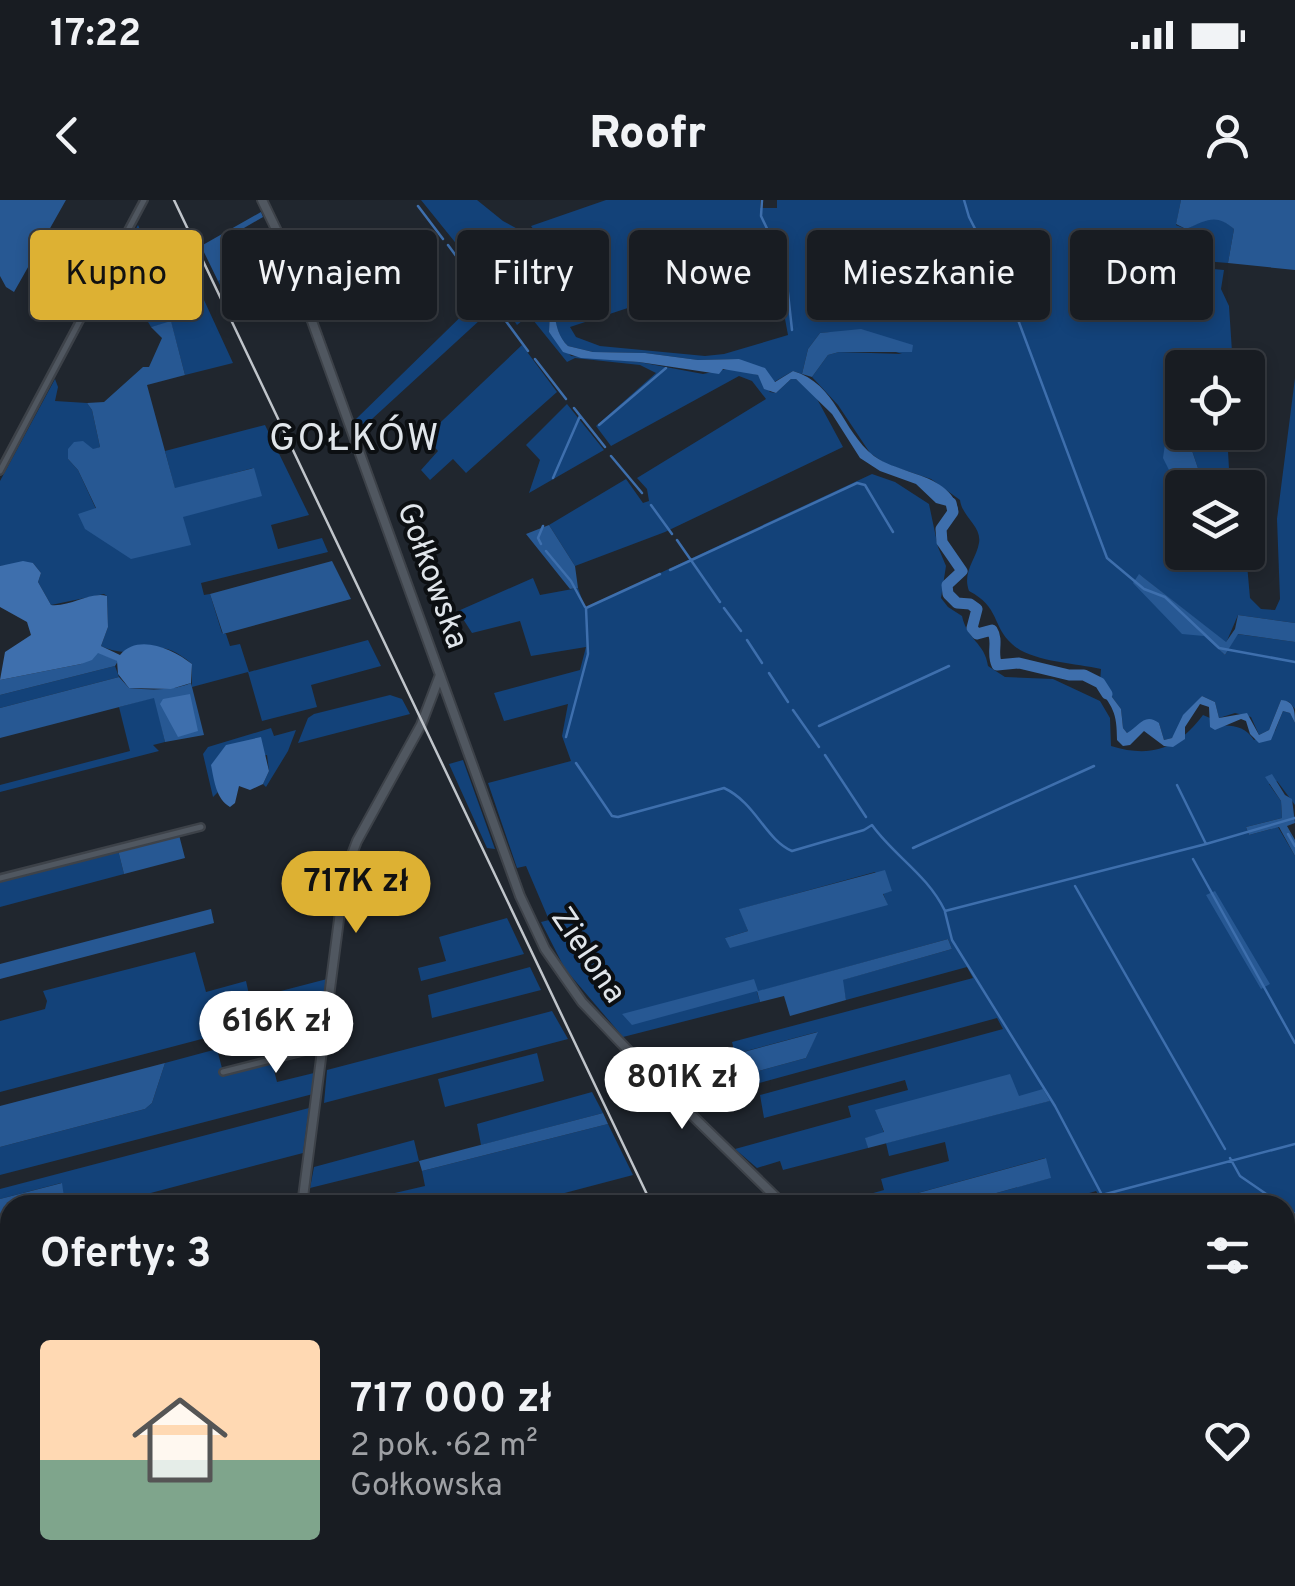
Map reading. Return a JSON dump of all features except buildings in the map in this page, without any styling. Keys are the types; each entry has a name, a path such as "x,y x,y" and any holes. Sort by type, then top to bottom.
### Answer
{"street":[{"path":"0,470 144,200"},
{"name":"Gołkowska","path":"262,200 287,252 440,675 422,722 348,862 303,1195"},
{"name":"Zielona","path":"440,675 520,896 562,976 607,1030 774,1195"},
{"path":"0,878 201,827"},
{"path":"223,1072 324,1046"}],"shaded area":[{"path":"0,200 66,200 49,230 30,230 30,264 14,292 0,276"},
{"path":"421,200 477,200 520,230 457,230 457,245"},
{"path":"606,200 760,200 760,208 777,208 777,200 1181,200 1176,225 1186,229 1211,218 1227,223 1234,229 1228,263 1213,262 1213,230 1070,230 1070,320 1213,320 1213,269 1224,270 1221,289 1229,306 1232,350 1165,350 1165,450 1169,450 1174,470 1165,470 1165,570 1248,570 1250,598 1261,609 1275,610 1280,599 1277,519 1295,378 1295,623 1238,615 1226,643 1140,575 1225,655 1237,634 1295,642 1295,709 1281,700 1269,730 1259,735 1251,717 1235,713 1219,718 1215,702 1202,696 1172,738 1164,740 1159,723 1127,733 1121,709 1100,681 1101,669 1042,658 1012,644 991,610 969,591 968,572 979,537 960,500 931,479 886,464 870,453 838,405 812,377 828,355 839,352 902,354 834,332 820,333 808,349 802,374 793,371 774,382 739,359 593,352 568,346 558,331 556,320 591,320 570,327 576,337 600,346 705,356 788,335 787,230 629,230 629,308 609,314 609,230 534,230 531,226"},
{"path":"1181,200 1295,200 1295,270 1228,263 1234,229 1216,220 1186,229 1176,224"},
{"path":"261,212 263,217 241,230 229,230"},
{"path":"222,234 222,280 218,281 202,245"},
{"path":"202,296 233,363 185,375 171,322 151,327 147,320 202,320"},
{"path":"457,320 480,320 360,430 355,420"},
{"path":"533,320 550,320 549,332 571,356 639,362 703,374 732,368 758,375 770,392 776,393 796,379 816,397 843,447 665,532 575,566 549,525 626,479 643,503 649,501 647,489 637,478 766,399 752,381 739,376 611,446 596,426 656,373 640,365 575,358 567,362"},
{"path":"550,320 556,320 568,346 593,352 739,359 765,368 775,382 793,371 808,377 820,386 874,456 946,489 958,509 953,518 947,514 947,506 936,503 916,484 880,471 860,458 832,414 796,379 776,393 764,389 758,375 581,358 563,352 549,332"},
{"path":"171,321 185,375 147,385 175,488 254,468 262,496 183,517 191,545 131,559 85,529 78,514 96,508 78,470 68,459 68,449 74,442 83,441 93,449 100,447 87,403 104,402 143,367 149,367 162,338 151,327"},
{"path":"861,329 913,345 912,352 839,352 828,355 812,377 802,374 808,349 820,333"},
{"path":"522,345 557,392 466,473 453,459 430,480 421,470 438,451 425,437"},
{"path":"55,379 55,401 87,403 92,410 100,447 68,459 78,470 96,509 78,515 182,517 253,468 175,489 165,451 265,425 309,515 271,525 278,549 322,538 328,552 201,583 204,595 210,594 222,633 230,646 240,644 249,672 368,640 381,666 311,685 317,707 262,721 248,672 192,687 192,664 178,654 156,647 127,652 101,646 108,627 104,594 51,605 38,582 41,573 33,563 0,566 0,481"},
{"path":"567,404 604,450 529,493 540,460 526,445"},
{"path":"1165,444 1165,450 1192,450 1199,470 1169,470 1163,458"},
{"path":"1192,450 1228,450 1229,470 1199,470"},
{"path":"872,474 895,482 929,504 946,566 941,598 962,616 988,666 1005,677 1053,679 1100,701 1110,718 1111,746 1140,751 1164,747 1184,735 1203,715 1210,718 1210,727 1235,726 1254,740 1275,731 1283,711 1290,713 1295,723 1295,805 1277,781 1269,784 1281,801 1282,818 1246,827 1249,835 1278,827 1295,856 1295,1195 1099,1195 1096,1191 1083,1195 989,1195 1050,1178 1045,1158 910,1195 866,1195 884,1190 881,1179 949,1161 945,1142 889,1156 886,1143 1049,1101 1019,1096 876,1110 884,1133 866,1138 868,1148 783,1170 780,1161 757,1168 735,1149 851,1117 848,1106 908,1090 905,1080 764,1118 760,1095 1003,1029 997,1018 730,1091 726,1080 806,1058 817,1032 735,1054 732,1042 973,978 967,967 846,1000 842,980 952,949 948,939 757,992 760,1002 623,1037 565,969 541,922 549,920 526,866 517,868 488,783 571,761 562,736 568,704 504,721 494,693 580,670 586,647 531,656 520,621 472,633 458,611 533,578 540,595 578,588 585,608","holes":["875,872 891,891 883,893 887,904 725,938 748,931 740,909"]},
{"path":"549,525 575,566 578,588 570,589 526,534"},
{"path":"332,561 351,599 223,634 210,594"},
{"path":"33,563 41,573 38,582 51,605 107,596 108,627 101,646 120,655 136,645 166,649 192,664 191,683 171,689 129,688 118,674 117,661 98,653 81,664 0,680 5,652 31,635 27,622 0,607 0,566"},
{"path":"1139,574 1226,642 1238,615 1295,623 1295,642 1238,634 1225,655 1204,636 1182,634 1133,583"},
{"path":"98,652 118,661 115,666 0,695 0,680 81,664"},
{"path":"115,666 119,677 0,708 0,695"},
{"path":"119,677 129,688 137,689 169,689 191,683 204,735 165,742 154,698 0,738 0,708"},
{"path":"1100,681 1121,709 1127,733 1149,719 1159,723 1164,740 1172,738 1183,715 1202,696 1215,702 1219,718 1247,713 1259,735 1269,730 1281,700 1292,705 1295,723 1290,713 1283,711 1271,740 1259,743 1241,719 1215,730 1210,727 1209,707 1200,704 1185,727 1185,739 1173,747 1164,746 1144,731 1130,745 1123,746 1117,740 1113,710 1095,684"},
{"path":"190,694 198,731 178,737 160,704 163,699"},
{"path":"390,695 402,699 410,714 298,743 308,718 314,714"},
{"path":"155,697 165,742 153,745 159,751 0,792 0,785 130,751 119,707"},
{"path":"271,728 274,736 296,730 266,787 263,784 269,771 267,755 212,765 218,792 213,797 203,754 208,747"},
{"path":"261,737 269,771 263,784 250,790 239,786 235,803 230,807 219,794 211,765 226,745"},
{"path":"463,760 495,849 487,848 449,764"},
{"path":"1272,774 1292,799 1295,823 1287,826 1295,840 1295,856 1279,827 1249,835 1246,827 1282,818 1281,801 1265,777"},
{"path":"179,835 185,858 124,874 118,850"},
{"path":"118,850 124,874 0,907 0,881"},
{"path":"885,870 892,891 883,894 888,905 730,948 725,938 748,931 739,909"},
{"path":"1215,891 1270,984 1261,989 1206,895"},
{"path":"211,909 214,923 0,979 0,964"},
{"path":"507,918 524,954 421,981 418,968 446,961 439,937"},
{"path":"948,939 952,949 843,980 846,1000 790,1016 784,996 760,1002 757,991 632,1025 622,1014 754,979 758,991"},
{"path":"195,952 206,992 246,981 250,999 327,979 323,1007 0,1092 0,1021 45,1009 43,991"},
{"path":"530,967 541,990 432,1018 428,995"},
{"path":"552,1011 568,1039 324,1103 327,1070"},
{"path":"818,1032 806,1058 726,1080 718,1059"},
{"path":"217,1049 224,1076 272,1063 277,1082 314,1073 313,1094 0,1175 0,1147 145,1109 152,1103 165,1063"},
{"path":"537,1053 544,1081 445,1107 438,1079"},
{"path":"165,1063 152,1103 145,1109 0,1147 0,1106"},
{"path":"1010,1074 1019,1096 1043,1089 1050,1101 868,1148 865,1138 884,1132 875,1110"},
{"path":"592,1092 603,1113 481,1145 477,1124"},
{"path":"309,1108 303,1153 143,1195 63,1195 61,1183 15,1195 0,1195 0,1189"},
{"path":"603,1113 608,1124 422,1171 419,1161"},
{"path":"608,1124 633,1175 557,1195 386,1195 425,1186 422,1171"},
{"path":"414,1140 419,1161 310,1188 314,1167"},
{"path":"1046,1158 1051,1178 989,1195 911,1195"},
{"path":"62,1183 64,1195 16,1195"}],"waterway":[{"path":"762,200 761,216 785,266 792,330"},
{"path":"964,200 976,230"},
{"path":"418,206 443,239"},
{"path":"448,245 457,257"},
{"path":"505,320 528,351"},
{"path":"1018,320 1107,558 1144,589 1165,597 1219,648 1295,662"},
{"path":"535,359 566,399"},
{"path":"599,425 666,368"},
{"path":"574,408 605,447"},
{"path":"553,478 580,416"},
{"path":"611,456 642,493"},
{"path":"670,570 857,483 865,485 893,532"},
{"path":"951,503 953,512 941,529 942,542 962,571 947,585 948,594 957,603 977,609 972,628 977,634 992,630 997,665 1019,663 1084,675 1100,683 1107,694"},
{"path":"651,505 672,534"},
{"path":"541,544 538,538 543,526"},
{"path":"677,540 720,602"},
{"path":"546,551 571,581 585,607"},
{"path":"566,737 588,654 586,608 660,574"},
{"path":"724,608 741,631"},
{"path":"747,640 762,663"},
{"path":"819,726 949,666"},
{"path":"769,673 788,702"},
{"path":"793,710 819,747"},
{"path":"825,755 866,817"},
{"path":"576,763 612,816 724,788 744,802 774,838 792,851 872,825 929,886 945,911 1206,844 1177,785"},
{"path":"913,848 1094,766"},
{"path":"1206,844 1295,818"},
{"path":"1288,834 1295,846"},
{"path":"1193,859 1295,1043"},
{"path":"1075,886 1225,1149"},
{"path":"945,912 952,940 1055,1106 1102,1195 1295,1144"},
{"path":"1230,1158 1240,1176 1268,1195"}],"railway":[{"path":"174,200 647,1195"}],"district":[{"name":"GOŁKÓW","path":"355,440"}]}
